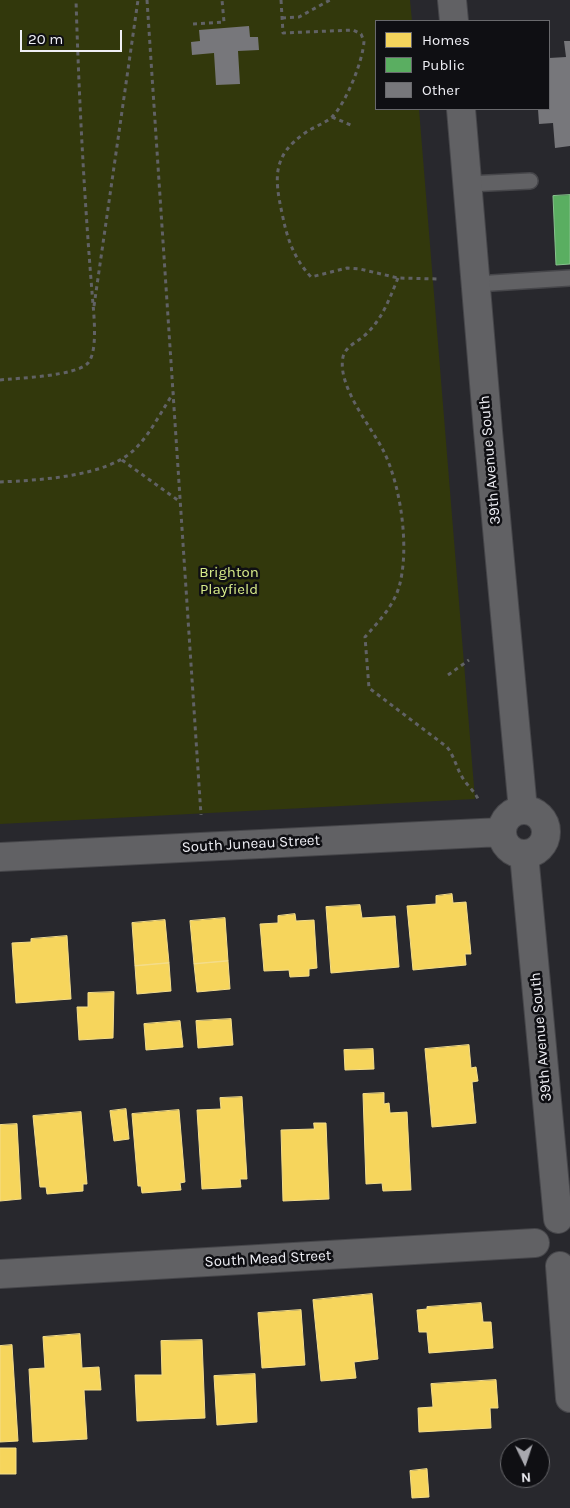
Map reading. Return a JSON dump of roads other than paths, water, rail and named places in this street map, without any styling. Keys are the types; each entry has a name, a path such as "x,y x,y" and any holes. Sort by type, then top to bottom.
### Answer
{"street":[{"path":"452,0 454,20"},
{"name":"39th Avenue South","path":"461,110 522,810"},
{"path":"522,810 539,815 558,831 535,852 524,854 512,851 506,846 501,832 507,817 522,810"},
{"name":"South Juneau Street","path":"0,857 501,832"},
{"name":"39th Avenue South","path":"524,854 564,1221"},
{"path":"564,1221 548,1221 541,1226 537,1233 536,1243 538,1254 543,1260 549,1264 565,1264 570,1398"},
{"name":"South Mead Street","path":"0,1274 536,1243"}],"lane":[{"path":"468,184 530,181"},
{"path":"476,284 570,278"}],"park label":[{"name":"Brighton Playfield","path":"229,582"}]}
